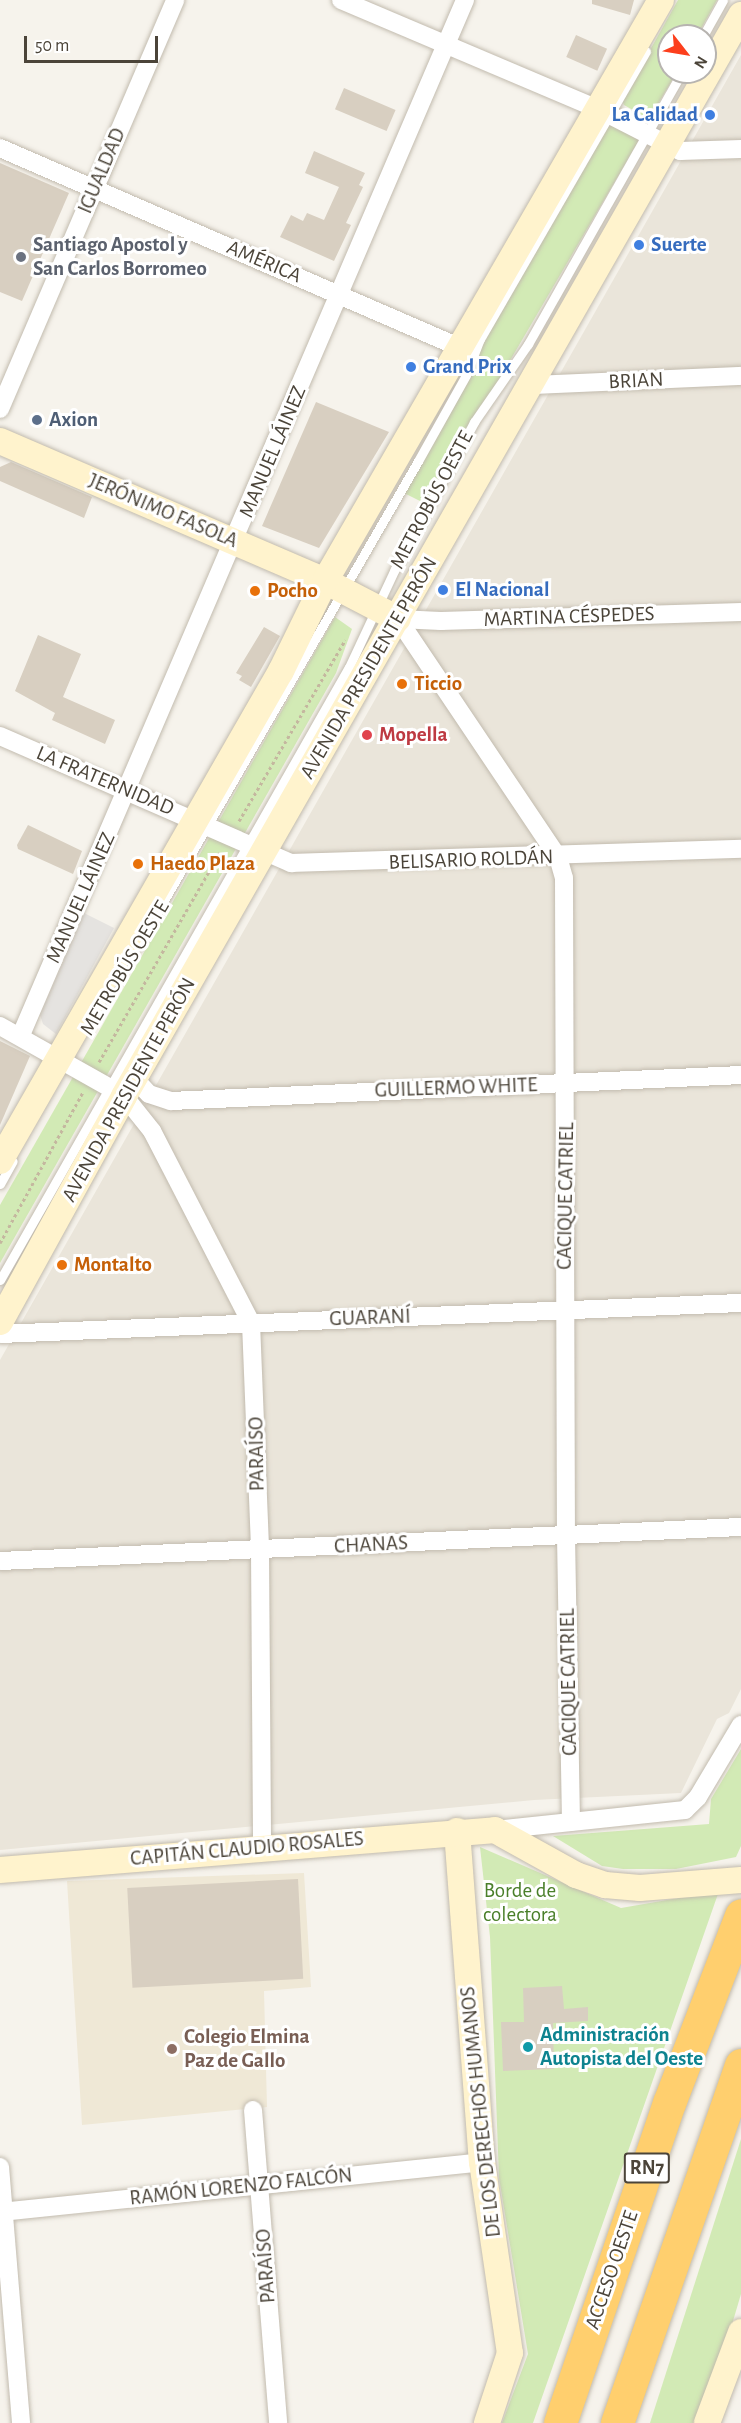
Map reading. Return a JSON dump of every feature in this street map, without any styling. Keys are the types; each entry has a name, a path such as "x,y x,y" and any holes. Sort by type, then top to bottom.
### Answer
{"highway":[{"name":"ACCESO OESTE","path":"560,2423 669,2103 741,1915"},
{"name":"RN7","path":"617,2423 741,2065"}],"main road":[{"path":"0,1161 65,1060 202,824 281,671 334,585 461,348 605,112 661,0"},
{"name":"AVENIDA PRESIDENTE PERÓN","path":"0,1322 122,1086 387,612 531,385 657,141 741,15"},
{"name":"JERÓNIMO FASOLA","path":"0,441 334,585 387,612"},
{"path":"495,1830 588,1880 622,1887 670,1886 741,1880"},
{"name":"CAPITÁN CLAUDIO ROSALES","path":"0,1870 262,1846 495,1830"},
{"name":"DE LOS DERECHOS HUMANOS","path":"457,1832 482,2162 510,2353 487,2423"},
{"path":"710,2422 741,2332"}],"street":[{"name":"IGUALDAD","path":"0,409 175,0"},
{"path":"341,0 605,112 680,151 741,148"},
{"name":"MANUEL LÁINEZ","path":"21,1035 235,542 465,0"},
{"name":"AMÉRICA","path":"0,148 461,348"},
{"name":"BRIAN","path":"531,385 741,376"},
{"name":"MARTINA CÉSPEDES","path":"387,612 441,621 741,612"},
{"name":"CACIQUE CATRIEL","path":"387,612 558,857 564,878 567,1083 564,1310 571,1822"},
{"name":"LA FRATERNIDAD","path":"0,736 202,824"},
{"name":"BELISARIO ROLDÁN","path":"202,824 256,849 303,865 741,849"},
{"path":"0,1026 21,1035 92,1075 122,1086"},
{"name":"GUILLERMO WHITE","path":"122,1086 171,1101 741,1075"},
{"name":"PARAÍSO","path":"122,1086 152,1131 251,1323 260,1550 262,1846"},
{"path":"152,1131 156,1114 171,1101"},
{"name":"GUARANÍ","path":"0,1334 741,1303"},
{"name":"CHANAS","path":"0,1561 741,1527"},
{"name":"CAPITÁN CLAUDIO ROSALES","path":"495,1830 672,1814 692,1805 741,1725"},
{"name":"PARAÍSO","path":"254,2110 278,2423"},
{"name":"RAMÓN LORENZO FALCÓN","path":"2,2212 482,2162"},
{"path":"0,2167 21,2423"}],"lane":[{"path":"709,24 723,0"},
{"name":"METROBÚS OESTE","path":"334,585 466,375 480,339 605,112 652,41"},
{"name":"METROBÚS OESTE","path":"387,612 486,400 528,344 657,141 678,84"},
{"name":"METROBÚS OESTE","path":"129,960 202,824"},
{"name":"METROBÚS OESTE","path":"0,1184 65,1060 117,981"},
{"path":"0,1280 122,1086"}],"path":[{"path":"0,1243 92,1075 350,632"}],"shaded area":[{"path":"741,55 741,1689 729,1713 717,1719 681,1793 534,1800 0,1850 0,1360"},
{"path":"84,913 114,928 56,1034 43,1024 40,1015"},
{"name":"Colegio Elmina Paz de Gallo","path":"304,1873 311,1987 264,1991 267,2107 82,2125 67,1881"}],"green space":[{"path":"678,0 717,0 704,24 665,24"},
{"path":"657,38 657,84 670,84 649,119 624,105 622,100"},
{"path":"609,121 638,136 638,142 426,504 404,493 481,346"},
{"path":"335,617 352,629 336,673 0,1263 0,1205"},
{"path":"741,1749 741,1846 736,1857 676,1869 623,1869 602,1866 553,1836 709,1824 711,1799"},
{"name":"Borde de colectora","path":"480,1847 621,1908 719,1891 533,2423 502,2423 528,2354 499,2178 490,1937"},
{"path":"741,2139 741,2294 714,2385 699,2423 650,2423"}],"building":[{"path":"592,0 634,0 630,15 592,4"},
{"path":"576,35 607,49 597,71 566,57"},
{"path":"344,88 396,110 387,131 335,109"},
{"path":"314,151 365,173 359,185 363,187 346,223 351,225 334,261 280,237 291,215 303,221 307,213 324,220 339,187 305,173"},
{"name":"Santiago Apostol y San Carlos Borromeo","path":"0,163 69,193 22,301 0,292"},
{"path":"316,402 389,432 319,548 262,526"},
{"path":"11,462 92,497 84,518 0,481 0,467"},
{"path":"264,627 280,636 251,687 239,680 242,676 236,673"},
{"path":"38,635 81,654 63,697 115,720 105,744 52,720 55,713 15,691"},
{"path":"28,825 82,851 73,874 18,849 17,845"},
{"path":"0,1041 30,1056 0,1125"},
{"path":"298,1879 303,1979 132,1988 127,1888"},
{"name":"Administración Autopista del Oeste","path":"562,1986 564,2009 588,2007 588,2021 553,2023 554,2069 503,2071 501,2022 524,2022 523,1988"}],"place":[{"name":"La Calidad","path":"710,115"},
{"name":"Suerte","path":"639,245"},
{"name":"Santiago Apostol y San Carlos Borromeo","path":"21,257"},
{"name":"Grand Prix","path":"411,367"},
{"name":"Axion","path":"37,420"},
{"name":"El Nacional","path":"443,590"},
{"name":"Pocho","path":"255,591"},
{"name":"Ticcio","path":"402,684"},
{"name":"Mopella","path":"367,735"},
{"name":"Haedo Plaza","path":"138,864"},
{"name":"Montalto","path":"62,1265"},
{"name":"Administración Autopista del Oeste","path":"528,2047"},
{"name":"Colegio Elmina Paz de Gallo","path":"172,2049"}]}
